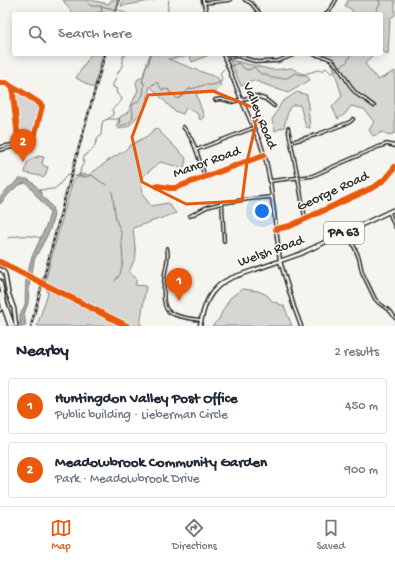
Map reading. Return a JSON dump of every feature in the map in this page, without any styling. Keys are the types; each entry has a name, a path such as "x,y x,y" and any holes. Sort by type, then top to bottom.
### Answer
{"main road":[{"path":"203,2 206,12"},
{"name":"Valley Road","path":"225,58 254,128 268,168 280,261 301,326"},
{"name":"Welsh Road","path":"200,326 206,303 217,286 222,283 231,278 300,254 395,209"},
{"path":"0,269 5,274 8,292 14,310 16,326"},
{"path":"0,281 4,305 0,310"},
{"path":"0,294 12,326"},
{"path":"4,305 9,304 14,310"}],"street":[{"path":"203,2 230,0"},
{"path":"245,0 251,3 258,12"},
{"path":"328,12 336,0"},
{"path":"225,58 237,56 263,62 278,61 291,56"},
{"path":"321,56 332,60 353,90 374,106"},
{"path":"0,83 6,83 41,105 42,108 32,146 27,151 22,151 17,145 18,138 13,93 15,89"},
{"path":"215,100 221,99 232,102 255,96 265,99 274,106"},
{"path":"291,142 350,122 353,118"},
{"path":"183,127 189,133 205,177"},
{"path":"196,150 254,128"},
{"path":"288,128 305,218"},
{"path":"270,180 312,176 378,146 388,144 395,146"},
{"path":"0,148 17,145"},
{"name":"Manor Road","path":"157,186 175,188 264,155"},
{"name":"George Road","path":"276,229 290,226 376,186 385,179 395,167"},
{"path":"190,216 208,207 222,203 272,198"},
{"path":"222,203 224,242"},
{"path":"389,212 395,227"},
{"path":"348,232 359,258 362,272 375,299 391,312 395,318"},
{"path":"167,248 168,254 163,285 165,307 167,311 173,314 201,320"}],"highlighted area":[{"path":"213,91 259,110 247,162 242,201 186,204 142,182 132,137 148,95"}],"shaded area":[{"path":"63,0 93,0 109,4 111,0 118,0 115,12 72,12"},
{"path":"123,0 156,0 121,6"},
{"path":"348,0 395,0 395,15 390,18 388,54 383,52 383,12 353,12 351,9 345,6"},
{"path":"90,56 102,56 94,88 76,78"},
{"path":"149,56 190,56 168,59 218,78 221,87 216,92 196,93 204,117 200,120 197,113 186,108 183,114 174,111 150,86 145,108 129,126 119,129 116,126 120,117 128,112 138,90 136,83 138,79 143,77"},
{"path":"190,56 207,56 192,62"},
{"path":"327,56 371,56 365,64 378,80 395,71 395,133 389,135 383,132 373,136 369,130 374,122 364,109 351,106 345,114 338,119 332,107 342,96 333,66"},
{"path":"230,60 273,70 291,68 307,76 310,80 288,93 253,80 241,86"},
{"path":"17,90 40,107 30,145 27,149 19,147 18,144 20,138 14,93"},
{"path":"297,92 307,95 310,128 306,127 300,105 293,105 289,108 284,127 275,131 272,120 282,102"},
{"path":"156,128 186,158 184,168 160,162 141,178 143,195 151,206 168,203 176,213 133,228 136,256 129,272 137,279 135,285 146,286 140,326 37,326 48,293 45,282 73,180 79,174 89,175 131,145 147,136"},
{"path":"37,156 44,157 42,163 44,166 48,167 43,178 25,173 27,163 34,157 37,158"},
{"path":"18,179 27,179 32,182 50,204 54,214 49,232 34,260 30,276 28,303 24,314 26,326 20,326 20,314 25,305 26,279 32,257 50,215 47,207 26,183 15,188 0,204 0,198"},
{"path":"242,289 258,291 267,295 272,301 284,306 292,326 212,326 219,319 230,298"}],"waterway":[{"path":"86,0 91,6 101,6 114,9"},
{"path":"167,12 169,0"},
{"path":"377,12 376,10 380,4 379,0"},
{"path":"101,7 102,12"},
{"path":"119,10 123,12"},
{"path":"108,119 113,115 112,110 122,98 117,94 116,88 113,87 113,84 122,65 123,56"},
{"path":"144,83 142,82 150,56"},
{"path":"340,66 346,63 350,56"},
{"path":"231,66 238,63 245,69 249,70 254,67 261,74 265,74 271,78 287,78 295,73 301,75 318,70 322,71 326,68 333,73 337,68"},
{"path":"152,85 154,83 158,83 162,90 169,90 169,92 177,99 189,89 204,85 213,85 221,82 222,78 220,74 224,69"},
{"path":"79,177 85,155 93,149 101,135 103,121 108,119 119,119 120,126 130,122 133,118 132,105 141,99 144,90 144,83"},
{"path":"39,190 54,189 69,174 79,177 92,175 107,185"},
{"path":"112,191 116,220 121,232 123,262 120,274 115,281"},
{"path":"8,238 16,236 33,236 41,238"}],"railway":[{"path":"116,12 119,0"},
{"path":"31,326 104,56"}],"cycle path":[{"path":"0,83 6,83 19,90 42,106 32,146 24,152 18,149 17,145 18,138 13,94 15,89"},
{"path":"157,186 175,188 264,155"},
{"path":"276,229 290,226 376,186 385,179 395,167"},
{"path":"0,262 127,326"}],"place":[{"name":"Meadowbrook Community Garden","path":"23,162"},
{"name":"Huntingdon Valley Post Office","path":"179,301"}]}
